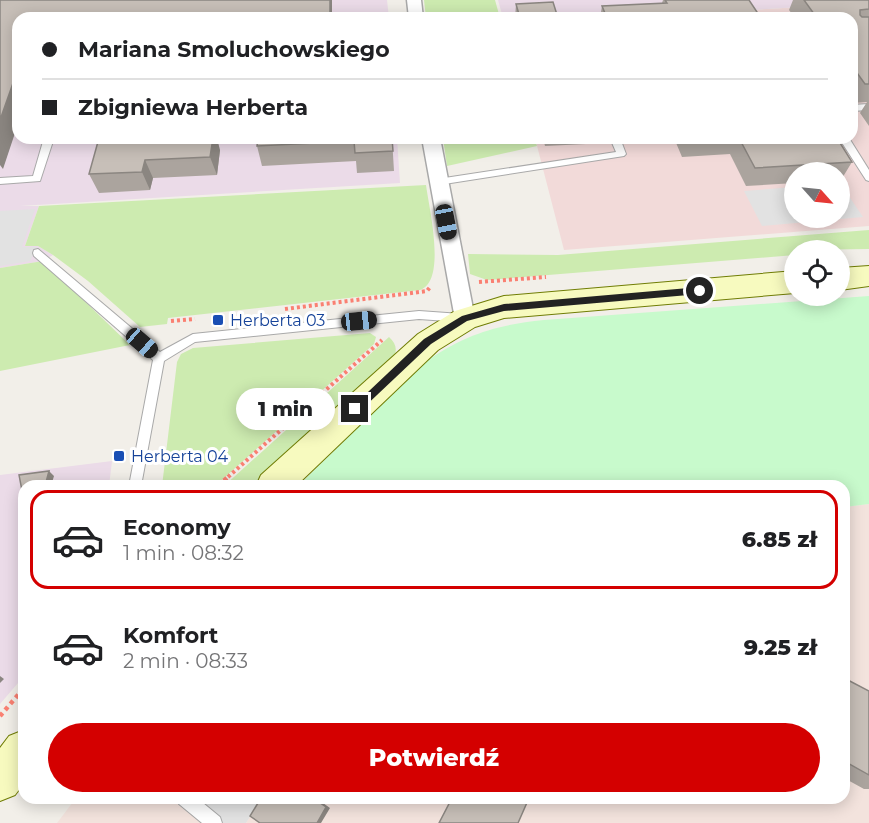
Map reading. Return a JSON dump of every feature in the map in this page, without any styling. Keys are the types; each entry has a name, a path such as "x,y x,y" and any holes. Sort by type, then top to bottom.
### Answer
{"street":[{"path":"432,144 465,318"},
{"path":"850,278 869,276"},
{"path":"279,480 428,342 465,318 504,308 784,283"}],"lane":[{"path":"0,181 37,179 47,144"},
{"path":"438,182 621,154 617,144"},
{"path":"848,144 869,178"},
{"path":"38,253 159,358"},
{"path":"136,480 159,358 193,338 419,315 465,318"},
{"path":"192,804 214,823"}],"path":[{"path":"283,310 427,291 431,286"},
{"path":"171,321 204,318"},
{"path":"225,480 382,340"},
{"path":"0,716 18,695"}],"shaded area":[{"path":"0,0 387,0 388,12 12,12 12,144 397,144 400,183 20,206 39,206 25,246 38,246 53,255 43,261 0,268"},
{"path":"498,0 869,0 869,3 717,12 501,12"},
{"path":"869,3 869,226 850,227 850,162 784,162 784,228 844,228 564,250 537,144 858,144 858,12 717,12"},
{"path":"784,188 784,224 762,226 744,191"},
{"path":"850,198 863,217 850,218"},
{"path":"35,209 22,247 37,247 30,261 0,266 0,211"},
{"path":"112,461 110,480 18,480 18,683 0,704 0,475"},
{"path":"869,504 869,823 246,823 258,804 850,804 850,506"},
{"path":"71,804 192,804 214,823 57,823"},
{"path":"192,804 258,804 246,823 214,823"}],"green space":[{"path":"424,0 495,0 498,12 425,12"},
{"path":"444,144 536,144 537,146 447,166"},
{"path":"426,185 433,226 435,259 433,273 428,284 420,290 168,318 167,324 140,327 88,281 53,255 38,246 25,246 39,206"},
{"path":"869,230 869,249 850,249 850,240 784,240 784,256 487,280 470,274 468,254 558,255"},
{"path":"43,261 130,345 0,371 0,268"},
{"path":"869,296 869,504 850,506 850,480 304,480 425,362 454,344 482,332 544,320 784,302 784,306 850,306 850,297"},
{"path":"370,333 376,337 374,344 222,480 163,480 177,362 181,354 193,348"},
{"path":"389,337 395,347 393,359 262,480 231,480"}],"building":[{"path":"0,0 330,0 330,12 12,12 12,86 0,120"},
{"path":"665,0 749,0 757,12 604,12 602,6 667,3"},
{"path":"804,0 869,0 869,9 860,10 860,15 869,17 869,84 865,84 858,74 858,12 813,12"},
{"path":"553,2 556,12 518,12 516,4"},
{"path":"97,144 212,144 210,157 145,160 142,172 89,174"},
{"path":"257,144 296,144 257,146"},
{"path":"354,144 392,144 393,151 355,153"},
{"path":"742,144 841,144 852,162 784,162 784,166 755,168"},
{"path":"49,471 47,480 20,480 19,475"},
{"path":"850,681 869,691 869,775 850,764"},
{"path":"257,804 322,804 326,807 317,823 260,823 250,816"},
{"path":"449,804 526,804 518,823 439,823"}],"place":[{"name":"Herberta 03","path":"218,320"},
{"name":"Herberta 04","path":"119,456"}],"route":[{"path":"355,409 428,342 465,318 504,308 700,291"}]}
